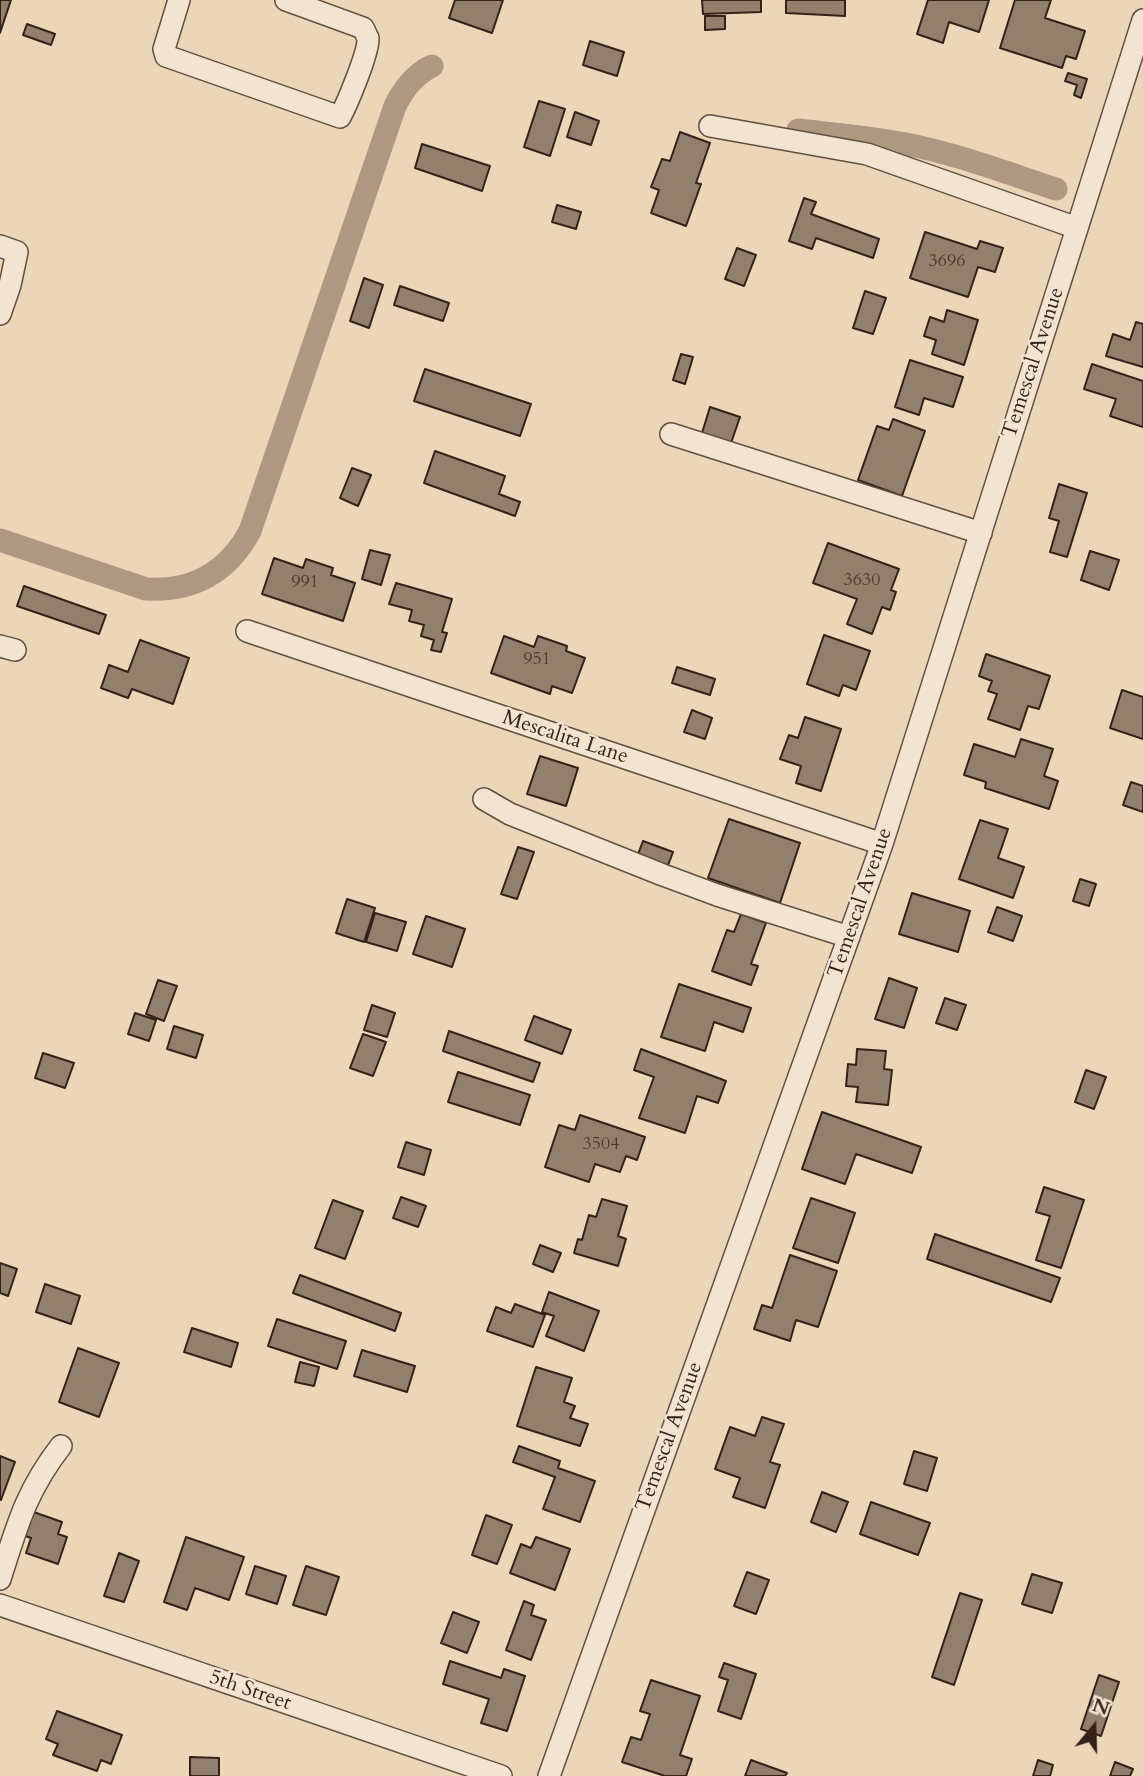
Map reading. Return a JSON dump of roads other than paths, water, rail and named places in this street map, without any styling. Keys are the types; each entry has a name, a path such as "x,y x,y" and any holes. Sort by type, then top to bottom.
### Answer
{"street":[{"path":"179,0 164,49 166,56 340,117 346,107 368,38 363,28 286,0"},
{"name":"Temescal Avenue","path":"549,1776 882,844 1143,20"},
{"path":"710,126 867,154 1077,228"},
{"path":"0,246 17,252 0,314"},
{"path":"671,434 981,533"},
{"name":"Mescalita Lane","path":"247,631 882,844"},
{"path":"484,799 534,824 674,879 849,937"},
{"path":"0,1579 25,1503 44,1467 61,1446"},
{"name":"5th Street","path":"0,1605 501,1776"}],"waterway":[{"path":"0,540 146,589 163,589 194,583 220,568 231,558 250,531 395,106 410,83 432,66"},
{"path":"798,130 879,139 925,148 1056,189"}]}
